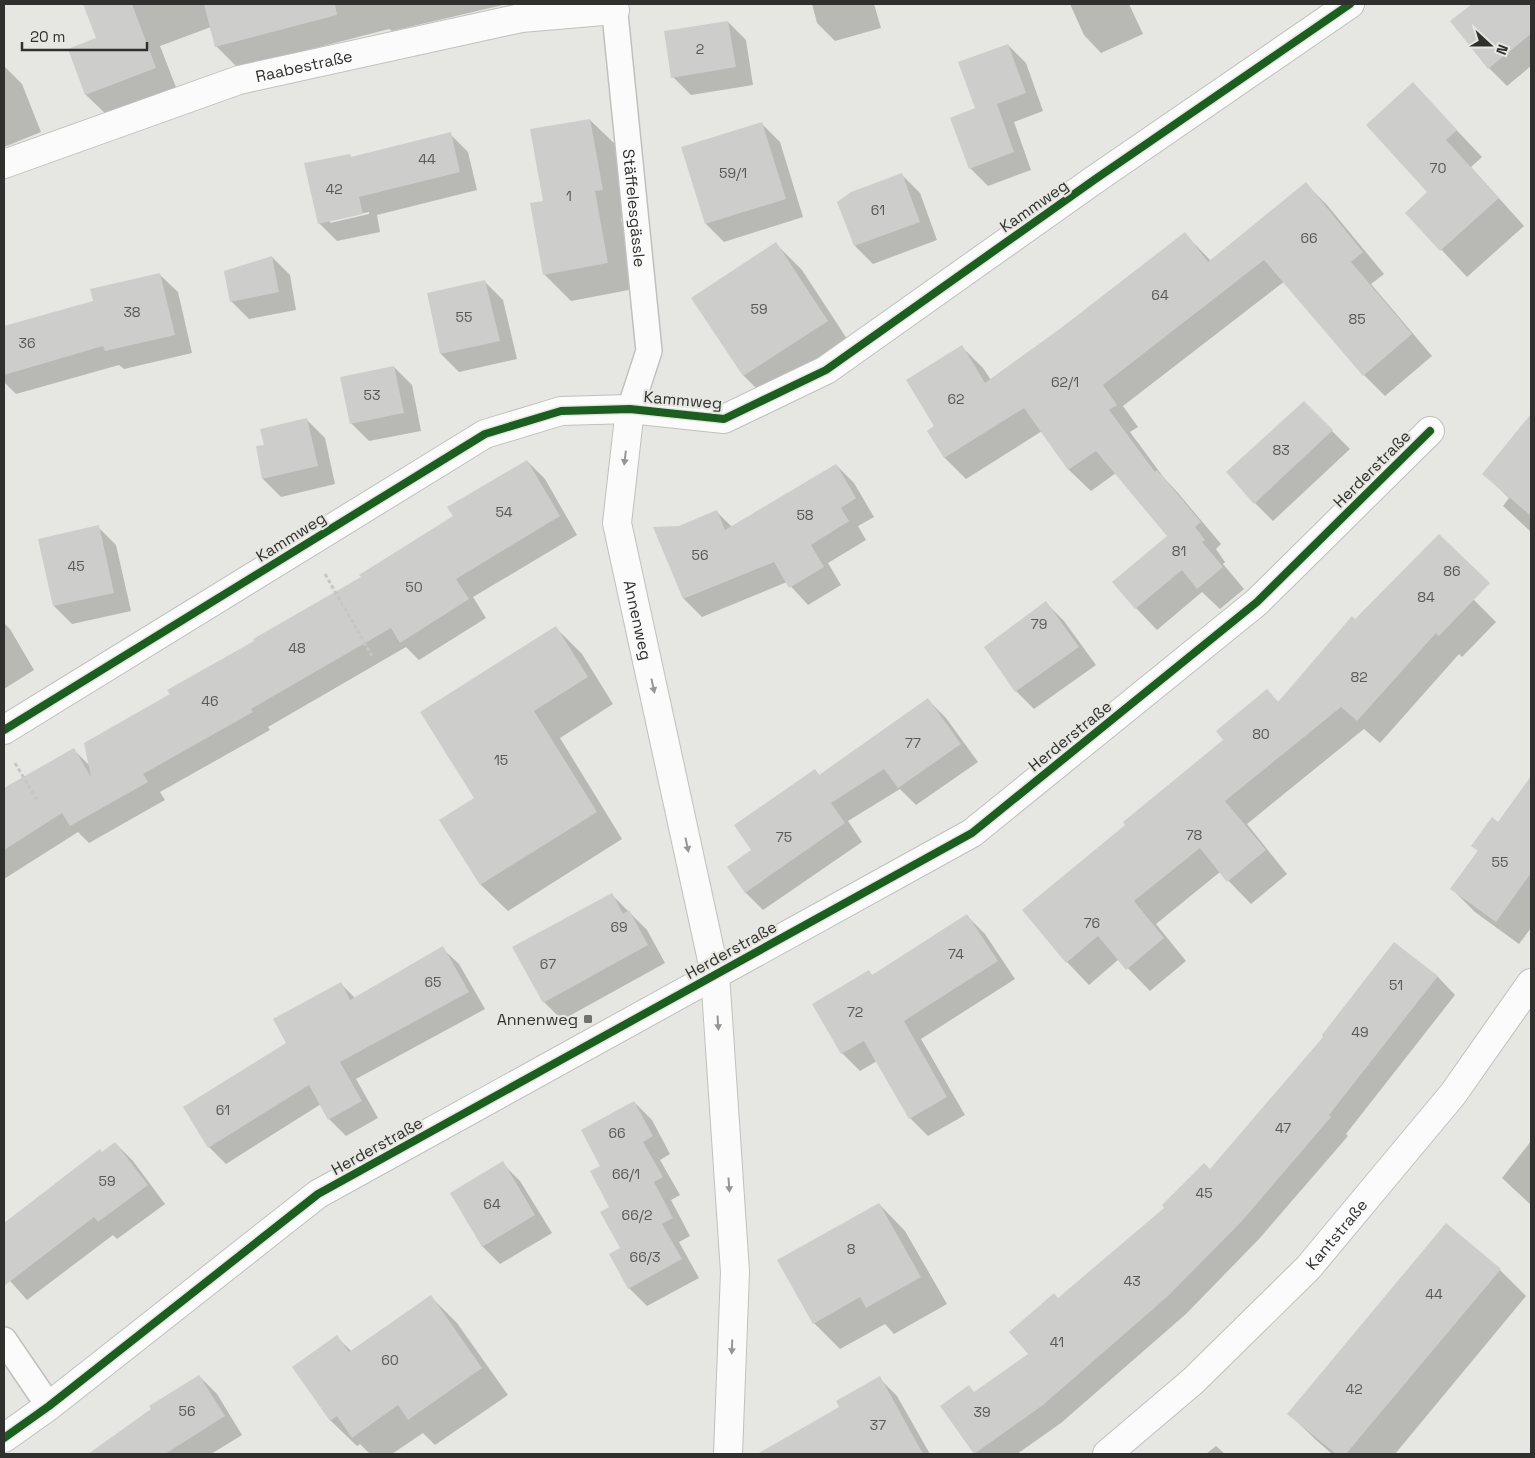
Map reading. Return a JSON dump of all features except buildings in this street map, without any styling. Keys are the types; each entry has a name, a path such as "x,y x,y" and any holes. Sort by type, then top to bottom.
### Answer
{"street":[{"name":"Kammweg","path":"4,730 485,434 561,411 630,409 724,419 826,370 1094,180 1350,4"},
{"name":"Raabestraße","path":"4,164 239,80 521,18 614,7"},
{"name":"Annenweg","path":"630,409 617,522 715,974 735,1272 728,1454"},
{"name":"Herderstraße","path":"4,1438 49,1406 318,1194 972,833 1257,602 1430,432"},
{"name":"Kantstraße","path":"1107,1454 1193,1381 1308,1268 1453,1094 1531,983"}],"lane":[{"name":"Stäffelesgässle","path":"614,7 649,351 630,409"},
{"path":"4,1340 49,1406"}],"path":[{"path":"307,543 372,656"},
{"path":"13,759 37,800"}],"cycle path":[{"path":"4,730 485,434 561,411 630,409 724,419 826,370 1094,180 1350,4"},
{"path":"4,1438 49,1406 318,1194 972,833 1257,602 1430,431"}],"place":[{"name":"Annenweg","path":"588,1019"}]}
